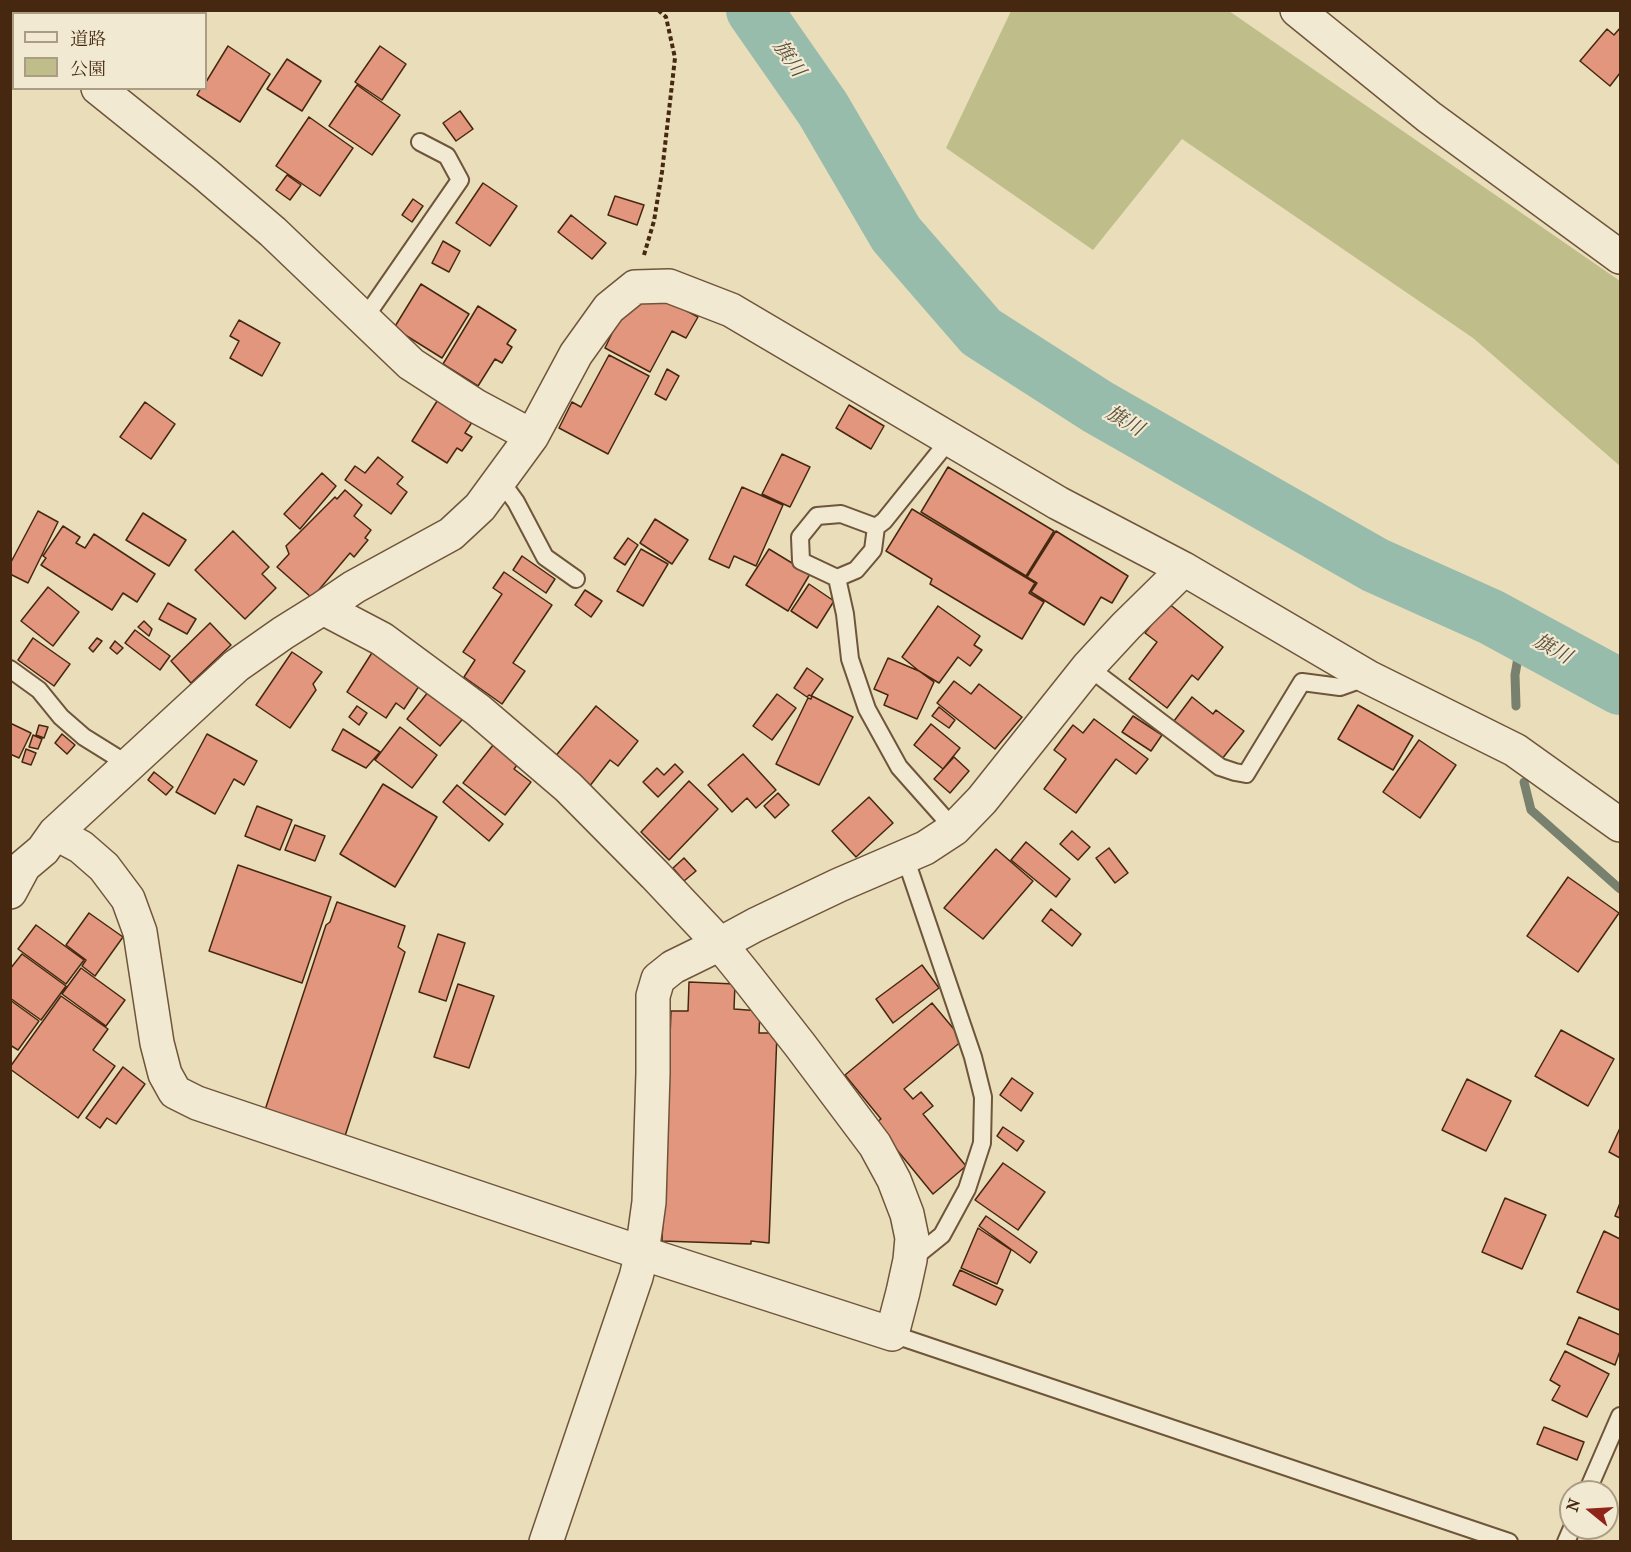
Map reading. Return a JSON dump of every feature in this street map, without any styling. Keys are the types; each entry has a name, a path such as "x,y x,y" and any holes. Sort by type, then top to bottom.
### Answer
{"street":[{"path":"1297,10 1429,117 1620,257"},
{"path":"100,90 273,232 411,363 476,406 532,436"},
{"path":"15,875 43,850 55,833 236,666 354,587 451,534 480,507 532,436 576,354 609,308 635,287 669,286 731,310 1058,502 1184,569 1368,677 1515,750 1620,825"},
{"path":"546,1542 636,1277 642,1253 649,1202 653,1073 652,996 658,979 673,967 755,925 925,848 954,829 982,801 1088,667 1184,569"},
{"path":"55,833 81,847 104,867 128,899 140,932 157,1043 165,1074 175,1092 197,1103 642,1253 892,1334 910,1260 912,1239 907,1214 894,1180 875,1145 800,1045 720,944 568,788 478,710 382,639 323,608"}],"lane":[{"path":"364,319 460,180 447,156 420,142"},
{"path":"876,528 841,514 817,516 800,537 801,561 837,578 856,570 873,550 876,528 950,439"},
{"path":"500,480 516,502 545,557 576,579"},
{"path":"837,578 845,614 850,659 867,709 899,767 954,829"},
{"path":"1088,667 1220,767 1246,774 1302,682 1340,687 1368,677"},
{"path":"10,669 39,690 61,717 84,737 129,765"},
{"path":"905,857 973,1058 983,1097 982,1143 967,1189 942,1235 910,1260"},
{"path":"892,1334 1509,1542"},
{"path":"1592,1480 1620,1416"}],"path":[{"path":"635,287 654,221 675,58 666,17 658,10"}],"green space":[{"path":"1011,11 1229,11 1620,281 1620,466 1473,338 1182,139 1093,250 946,148"}],"building":[{"path":"1620,28 1620,73 1610,86 1580,61 1607,29 1614,35"},
{"path":"228,46 270,74 240,122 197,95 200,90 207,90 207,80"},
{"path":"380,46 406,64 382,100 355,82"},
{"path":"287,59 321,81 302,111 267,89"},
{"path":"357,85 400,115 372,155 329,126"},
{"path":"460,111 473,129 456,141 443,123"},
{"path":"309,117 353,148 320,196 276,166"},
{"path":"287,175 301,185 290,200 276,190"},
{"path":"483,183 517,206 490,246 456,223"},
{"path":"615,196 644,205 637,225 608,215"},
{"path":"413,199 423,206 412,222 402,215"},
{"path":"571,215 606,243 592,259 558,232"},
{"path":"443,241 460,251 449,272 432,263"},
{"path":"421,284 469,314 442,358 394,328"},
{"path":"659,296 698,317 686,338 672,331 650,372 605,348 615,327 627,312 651,297"},
{"path":"478,306 516,330 507,344 512,347 502,363 495,359 478,386 443,364"},
{"path":"239,320 280,343 262,376 230,358 239,341 230,336"},
{"path":"609,355 649,376 608,454 559,428 572,402 581,407"},
{"path":"667,369 679,376 666,400 655,394"},
{"path":"439,398 474,419 465,433 472,437 462,451 457,448 447,463 412,441"},
{"path":"145,402 175,424 151,459 120,437"},
{"path":"849,405 884,426 871,449 836,428"},
{"path":"782,454 810,467 790,507 762,494"},
{"path":"378,457 403,477 397,484 407,492 391,514 345,480 355,466 365,473"},
{"path":"948,467 1054,531 1026,576 921,512"},
{"path":"322,473 336,486 300,529 284,514"},
{"path":"742,487 783,505 756,566 734,556 729,568 709,559"},
{"path":"345,490 362,505 354,516 371,530 365,538 368,540 354,557 350,553 312,598 277,567 289,554 286,546 335,497 337,499"},
{"path":"912,509 1035,583 1029,593 1044,602 1022,639 930,584 932,579 886,551"},
{"path":"38,511 58,522 28,583 10,574 10,564"},
{"path":"143,513 186,540 169,566 126,540"},
{"path":"655,519 688,540 672,564 640,543"},
{"path":"63,526 80,537 76,543 85,548 94,534 155,574 137,602 123,593 112,610 41,565 46,558 43,556"},
{"path":"233,531 269,567 262,574 276,588 245,619 195,570"},
{"path":"1056,531 1128,576 1112,603 1101,597 1084,625 1031,592 1037,583 1027,577"},
{"path":"628,538 638,545 625,565 614,558"},
{"path":"641,549 668,564 643,606 617,591"},
{"path":"769,549 810,574 788,611 746,585"},
{"path":"522,556 555,579 546,593 513,570"},
{"path":"504,572 552,605 513,663 525,671 502,704 464,677 475,660 463,652 502,594 493,588"},
{"path":"809,584 834,601 817,628 791,611"},
{"path":"48,587 79,612 53,646 21,621"},
{"path":"585,590 602,601 591,617 575,605"},
{"path":"168,603 196,619 187,634 159,619"},
{"path":"1168,603 1223,647 1198,680 1192,675 1167,708 1129,679 1157,642 1145,633"},
{"path":"938,606 980,636 974,645 982,650 970,666 958,657 939,683 902,657"},
{"path":"144,621 152,629 149,636 138,627"},
{"path":"210,623 231,645 191,683 171,661"},
{"path":"135,630 170,656 160,670 125,643"},
{"path":"33,638 70,664 54,686 18,660"},
{"path":"97,638 102,641 93,652 89,648"},
{"path":"115,641 123,648 117,654 110,648"},
{"path":"375,648 423,680 404,709 396,703 386,718 347,692"},
{"path":"292,652 322,672 313,684 316,690 290,728 256,705"},
{"path":"888,658 919,671 934,682 917,719 884,705 888,695 874,689"},
{"path":"807,668 823,679 811,696 807,697 794,688"},
{"path":"954,681 971,694 979,684 1022,717 995,749 937,703"},
{"path":"432,687 466,715 440,746 407,719"},
{"path":"777,694 796,708 772,740 753,726"},
{"path":"812,696 853,717 819,785 776,764 808,698 811,699"},
{"path":"1192,697 1213,714 1216,710 1244,731 1222,759 1174,721"},
{"path":"1358,705 1413,736 1393,770 1338,739"},
{"path":"357,706 367,713 359,725 349,717"},
{"path":"596,706 638,741 618,766 610,760 589,787 554,758"},
{"path":"939,707 955,720 949,728 932,716"},
{"path":"1133,716 1162,735 1151,751 1122,732"},
{"path":"1094,719 1148,759 1136,774 1116,759 1076,813 1044,789 1066,759 1054,750 1073,725 1083,733"},
{"path":"10,723 31,733 19,758 10,754"},
{"path":"931,724 960,748 943,769 914,745"},
{"path":"39,725 48,727 44,738 36,735"},
{"path":"400,727 437,755 412,788 375,760"},
{"path":"343,729 380,752 366,768 332,750"},
{"path":"62,734 75,745 67,754 55,743"},
{"path":"207,734 257,761 244,785 234,779 215,814 176,792"},
{"path":"33,735 42,739 38,749 29,747"},
{"path":"497,740 522,759 514,769 531,782 505,815 463,783"},
{"path":"1419,740 1456,765 1420,818 1383,792"},
{"path":"26,749 36,753 31,765 22,762"},
{"path":"743,754 776,790 756,808 747,798 732,812 708,785"},
{"path":"954,757 969,771 950,793 934,779"},
{"path":"675,764 683,772 658,797 643,782 657,768 664,775"},
{"path":"154,772 173,787 166,795 148,780"},
{"path":"689,781 718,809 669,860 641,832"},
{"path":"383,784 437,817 395,887 340,854"},
{"path":"457,785 503,824 489,841 443,802"},
{"path":"778,793 789,805 775,818 764,806"},
{"path":"869,797 893,823 856,857 832,831"},
{"path":"257,806 292,820 280,850 245,836"},
{"path":"295,825 325,836 315,861 285,850"},
{"path":"1072,831 1090,847 1078,860 1060,844"},
{"path":"1026,842 1070,879 1056,897 1011,860"},
{"path":"1109,848 1128,873 1115,883 1096,858"},
{"path":"996,849 1033,881 983,939 944,908"},
{"path":"684,858 696,871 684,881 673,868"},
{"path":"238,865 331,897 302,983 209,951"},
{"path":"1568,877 1619,913 1578,972 1527,936"},
{"path":"337,902 405,926 398,947 405,952 345,1136 265,1110 326,925 330,922"},
{"path":"1051,909 1081,934 1072,946 1042,921"},
{"path":"89,913 123,937 95,976 82,966 86,960 66,945"},
{"path":"36,925 84,960 66,984 18,949"},
{"path":"438,934 465,943 446,1001 419,992"},
{"path":"22,954 66,986 41,1020 10,998 10,969"},
{"path":"922,965 939,988 893,1023 876,999"},
{"path":"81,968 125,1000 106,1026 62,994"},
{"path":"689,982 735,984 734,1009 760,1011 759,1033 777,1033 769,1243 662,1241 671,1011 688,1011"},
{"path":"458,984 494,996 469,1068 434,1057"},
{"path":"61,996 108,1029 93,1050 115,1066 78,1118 10,1069"},
{"path":"10,1000 39,1021 18,1050 10,1045"},
{"path":"932,1003 963,1040 904,1089 913,1099 921,1092 933,1106 923,1114 966,1166 933,1194 875,1123 881,1119 845,1075"},
{"path":"1561,1030 1614,1059 1588,1106 1535,1076"},
{"path":"123,1067 145,1084 116,1124 107,1118 100,1128 86,1118"},
{"path":"1012,1078 1033,1093 1021,1111 1000,1095"},
{"path":"1467,1079 1511,1101 1486,1151 1442,1130"},
{"path":"1003,1127 1024,1141 1017,1151 997,1136"},
{"path":"1620,1128 1620,1158 1609,1152"},
{"path":"1003,1163 1045,1192 1018,1230 975,1200"},
{"path":"1505,1198 1546,1215 1522,1269 1482,1252"},
{"path":"1620,1203 1620,1218 1615,1216"},
{"path":"986,1216 1037,1252 1030,1263 979,1226"},
{"path":"978,1228 1011,1250 997,1284 961,1268"},
{"path":"1604,1231 1620,1239 1619,1310 1577,1292"},
{"path":"960,1270 1003,1290 996,1305 953,1285"},
{"path":"1579,1317 1620,1335 1620,1351 1615,1365 1567,1344"},
{"path":"1565,1351 1609,1374 1587,1417 1552,1400 1560,1386 1550,1380"},
{"path":"1544,1427 1584,1442 1577,1460 1537,1444"}],"waterway":[{"name":"旗川","path":"754,10 823,109 896,234 981,332 1098,407 1375,565 1491,617 1620,687"},
{"path":"1516,706 1515,675 1522,634"},
{"path":"1524,782 1531,810 1620,889"}]}
